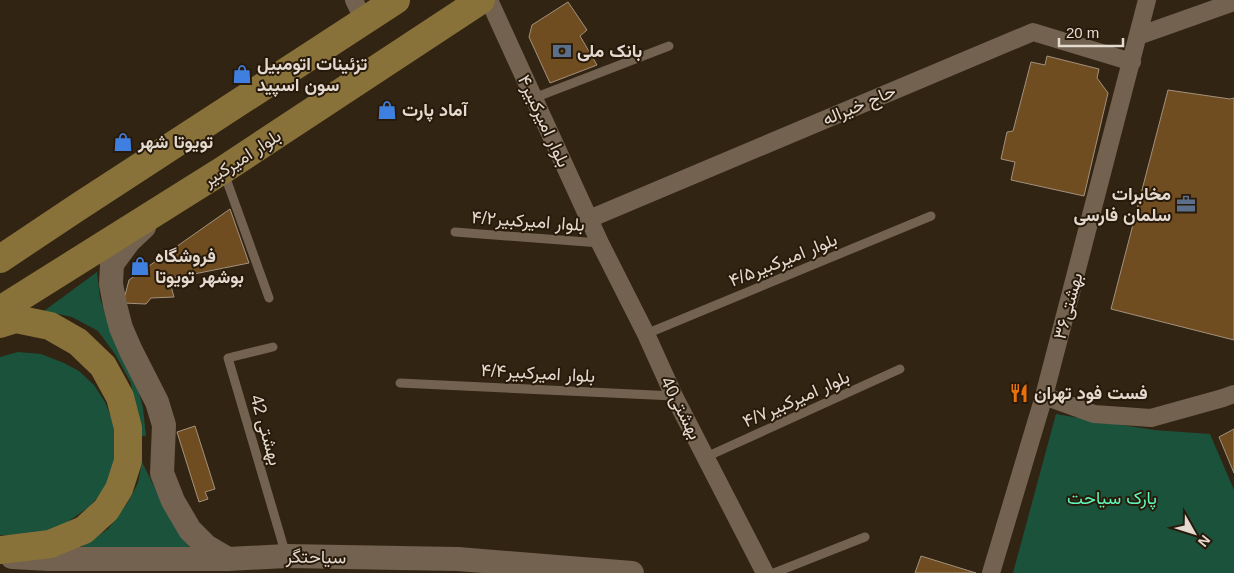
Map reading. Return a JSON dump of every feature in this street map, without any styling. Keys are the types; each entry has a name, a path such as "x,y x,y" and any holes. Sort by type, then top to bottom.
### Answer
{"main road":[{"path":"1,258 78,207 359,11 396,0"},
{"name":"بلوار امیرکبیر","path":"0,310 162,210 481,0"},
{"path":"162,210 129,241 112,264 111,284 121,328 157,402 162,417 164,425 162,473 172,501 190,530 206,546 228,559"},
{"path":"0,324 16,319 50,326 78,342 103,366 120,397 128,428 128,461 118,489 106,510 84,530 50,544 0,550"},
{"name":"سیاحتگر","path":"0,556 49,559 228,559 286,556 458,559 632,573"}],"street":[{"name":"۴بلوار امیرکبیر","path":"489,0 600,243"},
{"name":"بهشتی۳۶","path":"991,573 1044,396 1148,0"},
{"path":"1138,36 1234,2"},
{"name":"حاج خیراله","path":"589,219 1033,32 1132,62"},
{"name":"40بهشتی","path":"600,243 646,334 674,396 765,573"},
{"path":"1044,396 1094,414 1151,418 1234,394"}],"lane":[{"path":"534,98 669,46"},
{"path":"223,170 269,298"},
{"name":"بلوار امیرکبیر۴/۵","path":"646,334 931,216"},
{"name":"بلوار امیرکبیر۴/۲","path":"454,232 600,243"},
{"name":"42 بهشتی","path":"273,346 228,358 286,556"},
{"name":"بلوار امیرکبیر۴/۷","path":"706,457 900,369"},
{"name":"بلوار امیرکبیر۴/۴","path":"400,383 674,396"},
{"path":"774,573 865,537"}],"green space":[{"path":"97,272 100,298 108,323 136,381 143,408 146,436 138,436 131,383 115,354 98,331 72,317 44,311"},
{"path":"18,352 41,354 79,371 94,385 105,402 113,422 116,439 116,468 103,491 89,507 63,525 41,535 0,535 0,357"},
{"name":"پارک سیاحت","path":"1056,414 1154,430 1210,434 1234,490 1234,573 1013,573"},
{"path":"142,462 162,502 189,547 78,549 108,529 119,515 138,483"}],"building":[{"name":"بانک ملی","path":"568,2 587,30 580,36 597,65 550,83 529,37 532,25"},
{"path":"1047,56 1099,69 1097,78 1108,93 1084,196 1011,180 1015,162 1001,159 1007,132 1013,131 1031,62 1045,65"},
{"name":"مخابرات سلمان فارسی","path":"1168,90 1234,98 1234,340 1111,309"},
{"path":"230,209 249,263 169,279 174,297 151,298 146,304 123,303 129,280"},
{"path":"195,426 215,489 205,492 208,499 199,502 177,432"},
{"path":"1234,429 1234,473 1219,437"},
{"path":"921,556 976,573 915,573"}],"place":[{"name":"بانک ملی","path":"562,51"},
{"name":"تزئینات اتومبیل سون اسپید","path":"242,74"},
{"name":"آماد پارت","path":"387,110"},
{"name":"تویوتا شهر","path":"123,142"},
{"name":"مخابرات سلمان فارسی","path":"1186,204"},
{"name":"فروشگاه بوشهر تویوتا","path":"140,266"},
{"name":"فست فود تهران","path":"1019,393"}]}
